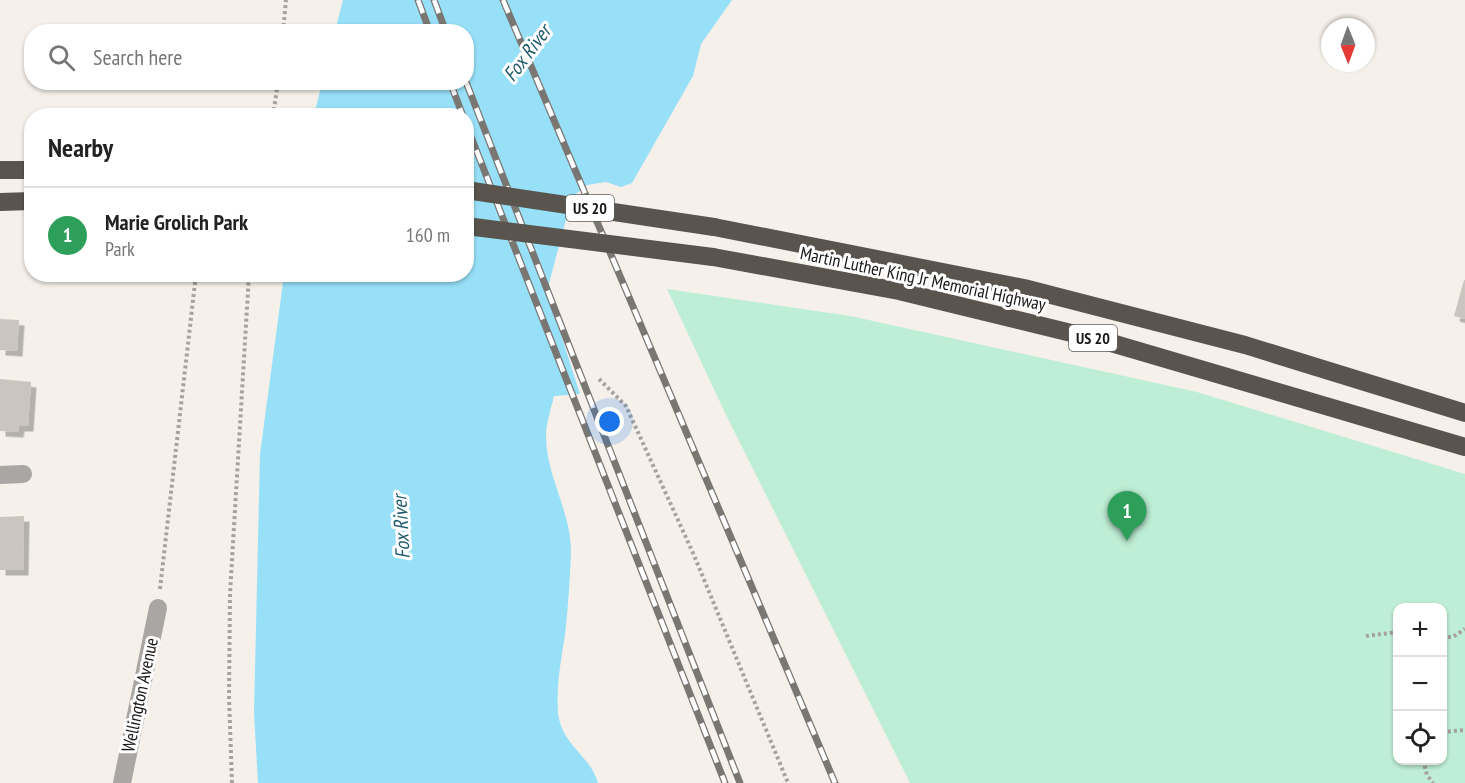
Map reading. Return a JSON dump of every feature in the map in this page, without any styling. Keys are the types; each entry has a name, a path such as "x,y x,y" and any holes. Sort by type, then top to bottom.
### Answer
{"highway":[{"path":"0,170 24,170"},
{"name":"Martin Luther King Jr Memorial Highway","path":"474,191 714,227 1024,288 1245,345 1465,413"},
{"path":"0,202 24,201"},
{"name":"Martin Luther King Jr Memorial Highway","path":"474,227 713,257 899,291 1108,342 1465,447"}],"street":[{"path":"0,475 23,474"},
{"name":"Wellington Avenue","path":"122,783 158,608"}],"path":[{"path":"284,24 286,0"},
{"path":"274,108 277,90"},
{"path":"158,608 194,282"},
{"path":"232,783 229,697 230,594 249,282"},
{"path":"599,379 626,406 693,553 788,783"},
{"path":"1447,637 1453,637 1465,629"},
{"path":"1366,636 1393,633"},
{"path":"1447,732 1465,730"},
{"path":"1424,765 1427,775 1433,783"}],"green space":[{"path":"667,289 850,316 1197,392 1465,474 1465,783 910,783 726,415"}],"water":[{"name":"Fox River","path":"343,0 732,0 701,44 693,76 632,183 621,187 606,182 587,185 572,197 547,291 580,394 554,396 546,431 547,451 567,522 571,552 566,625 558,683 558,713 565,734 589,765 598,783 258,783 254,713 260,454 283,282 474,282 474,108 316,108 320,90 474,90 474,24 337,24"}],"building":[{"path":"1465,280 1465,319 1454,316"},
{"path":"0,319 19,320 17,351 0,350"},
{"path":"0,379 31,382 28,426 19,426 18,432 0,431"},
{"path":"24,516 23,570 0,570 0,517"}],"railway":[{"path":"418,0 427,24"},
{"path":"434,0 443,24"},
{"path":"503,0 835,783"},
{"path":"453,90 460,108"},
{"path":"469,90 740,783"},
{"path":"474,144 725,783"}],"place":[{"name":"Marie Grolich Park","path":"1127,541"}]}
